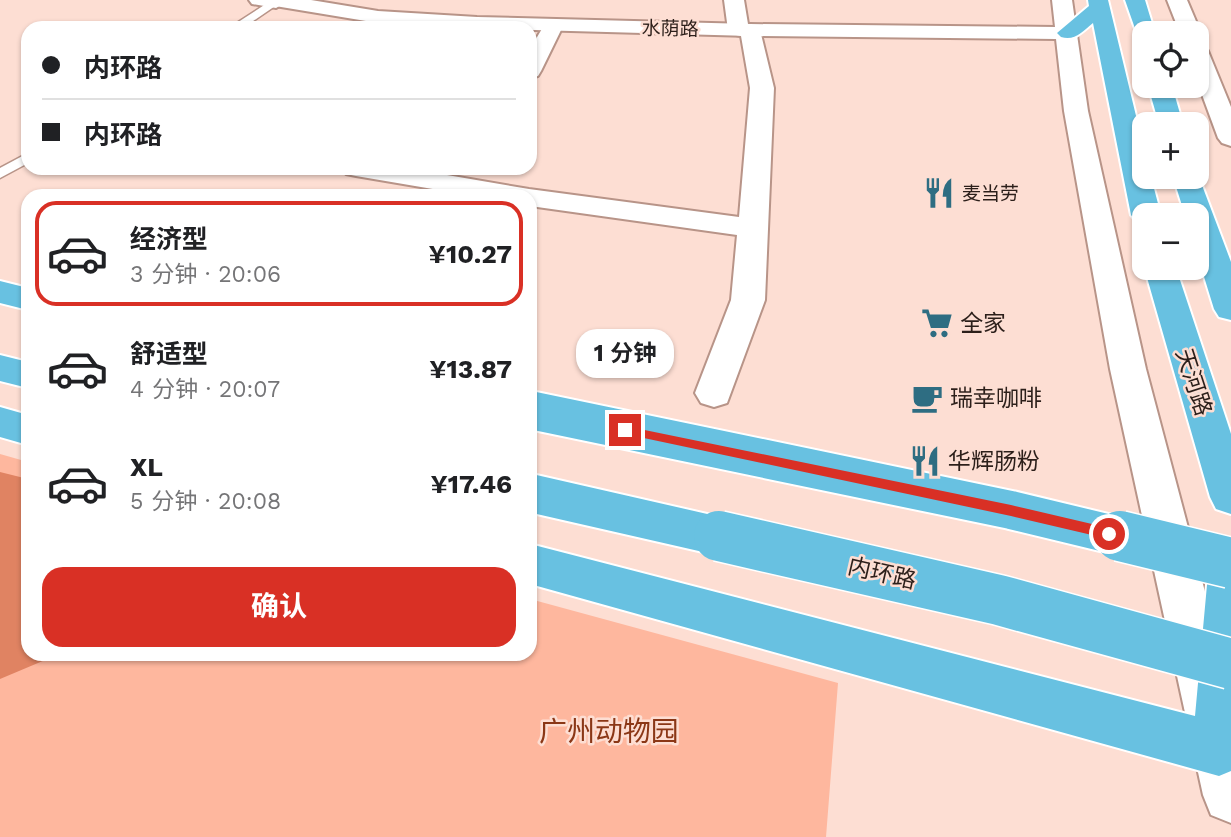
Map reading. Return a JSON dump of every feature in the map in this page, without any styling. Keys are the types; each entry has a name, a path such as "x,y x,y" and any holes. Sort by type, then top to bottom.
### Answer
{"highway":[{"path":"1135,0 1141,21"},
{"path":"1065,16 1098,4 1143,203"},
{"path":"1191,189 1231,309"},
{"name":"天河路","path":"1164,280 1231,496"},
{"path":"0,292 21,297"},
{"path":"0,368 21,373"},
{"path":"537,411 1011,510 1231,564"},
{"path":"0,422 21,428"},
{"name":"内环路","path":"537,495 999,600 1231,664"},
{"path":"537,567 1225,772 1231,574"}],"street":[{"path":"714,393 748,300 762,88 734,0"},
{"path":"1177,0 1185,21"},
{"name":"水荫路","path":"270,1 438,21"},
{"path":"1065,16 1081,138 1128,369 1225,772"},
{"name":"水荫路","path":"537,25 744,30 1065,16"},
{"path":"537,62 553,26"},
{"path":"1209,68 1231,138"},
{"path":"452,176 499,189"},
{"path":"537,198 753,228"}],"lane":[{"path":"244,21 270,1"},
{"path":"0,174 21,161"}],"green space":[{"name":"广州动物园","path":"0,454 21,460 21,661 537,661 537,601 838,683 826,837 0,837"}],"shaded area":[{"path":"0,472 21,477 21,661 43,661 0,679"}],"place":[{"name":"麦当劳","path":"939,193"},
{"name":"全家","path":"937,323"},
{"name":"瑞幸咖啡","path":"927,398"},
{"name":"华辉肠粉","path":"925,461"}],"route":[{"path":"625,430 1011,510 1109,534"}]}
